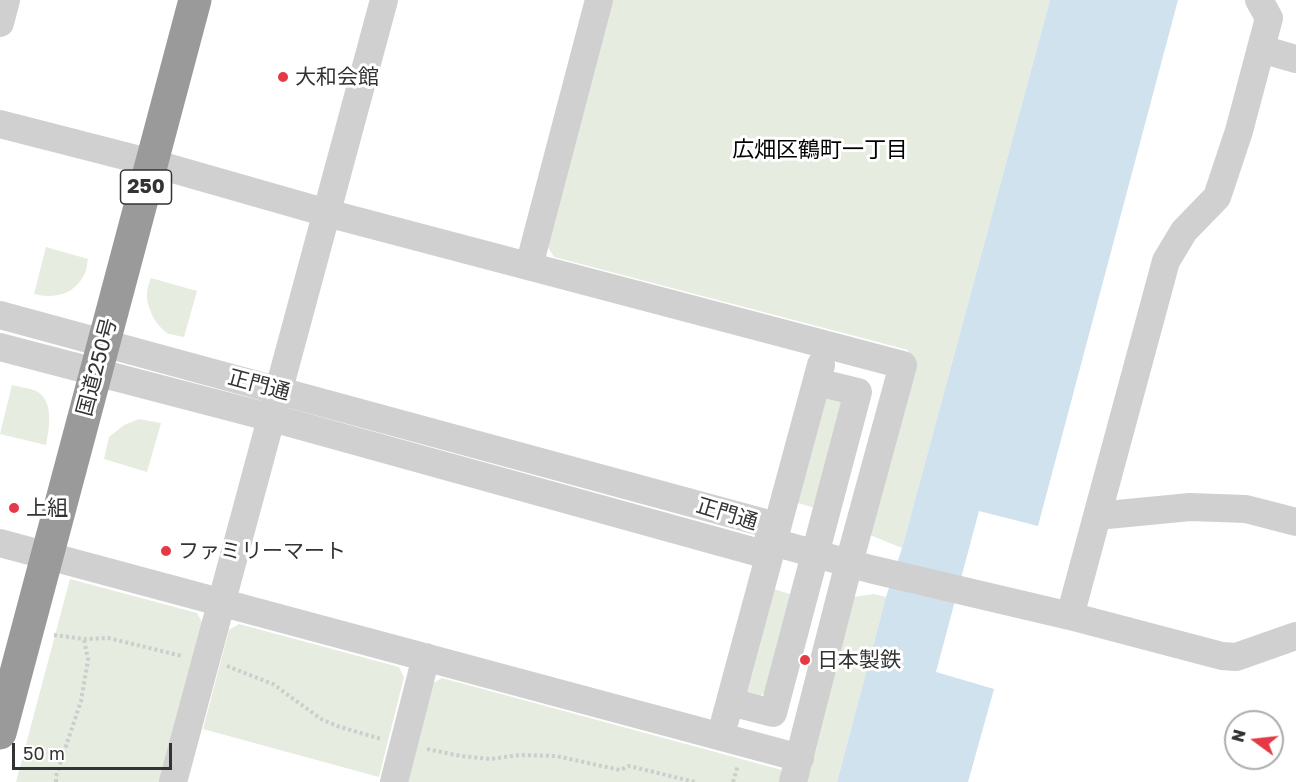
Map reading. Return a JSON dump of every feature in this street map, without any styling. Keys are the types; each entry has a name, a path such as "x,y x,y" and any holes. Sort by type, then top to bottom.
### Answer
{"highway":[{"name":"国道250号","path":"0,733 195,0"}],"street":[{"path":"0,23 6,0"},
{"path":"173,782 384,0"},
{"path":"529,267 599,0"},
{"path":"1070,616 1166,261 1184,231 1217,197 1239,131 1269,18 1259,0"},
{"path":"1261,49 1296,59"},
{"path":"0,124 903,365 796,770 721,737 0,543"},
{"name":"正門通","path":"0,315 100,358 153,387 756,552 773,542 765,523 279,390 100,358 0,347"},
{"path":"721,737 826,345"},
{"path":"730,702 773,713 858,392 817,382"},
{"path":"1097,516 1190,507 1246,509 1296,522"},
{"path":"773,542 1222,656 1236,657 1296,636"},
{"path":"394,782 426,657"}],"path":[{"path":"47,634 84,639 108,638 187,657 206,659 273,684 321,719 337,726 404,744 461,756 490,759 520,755 556,756 620,770 629,766 695,782"},
{"path":"56,782 81,701 88,660 84,639"}],"shaded area":[{"path":"612,0 1050,0 902,548 865,533 908,370 908,350 554,257 546,244"},
{"path":"46,247 88,259 86,271 81,280 70,291 49,296 34,294"},
{"path":"151,278 197,291 184,337 164,331 153,316 147,298"},
{"path":"12,385 36,391 46,401 49,416 46,445 0,434"},
{"path":"827,398 841,400 845,411 819,509 790,501 815,407"},
{"path":"139,419 161,423 147,472 104,459 109,437 124,425"},
{"path":"70,579 197,613 203,624 161,782 16,782"},
{"path":"767,587 796,596 771,687 758,698 746,694"},
{"path":"874,594 886,597 837,782 798,782 847,598"},
{"path":"239,624 399,667 404,677 379,777 203,729 229,630"},
{"path":"442,678 782,770 779,782 404,782 430,685"}],"water":[{"path":"1050,0 1178,0 1038,526 979,511 936,672 994,689 968,782 837,782 886,597 902,548"}],"place":[{"name":"大和会館","path":"283,77"},
{"name":"上組","path":"14,508"},
{"name":"ファミリーマート","path":"166,551"},
{"name":"日本製鉄","path":"805,660"}],"district":[{"name":"広畑区鶴町一丁目","path":"820,150"}]}
